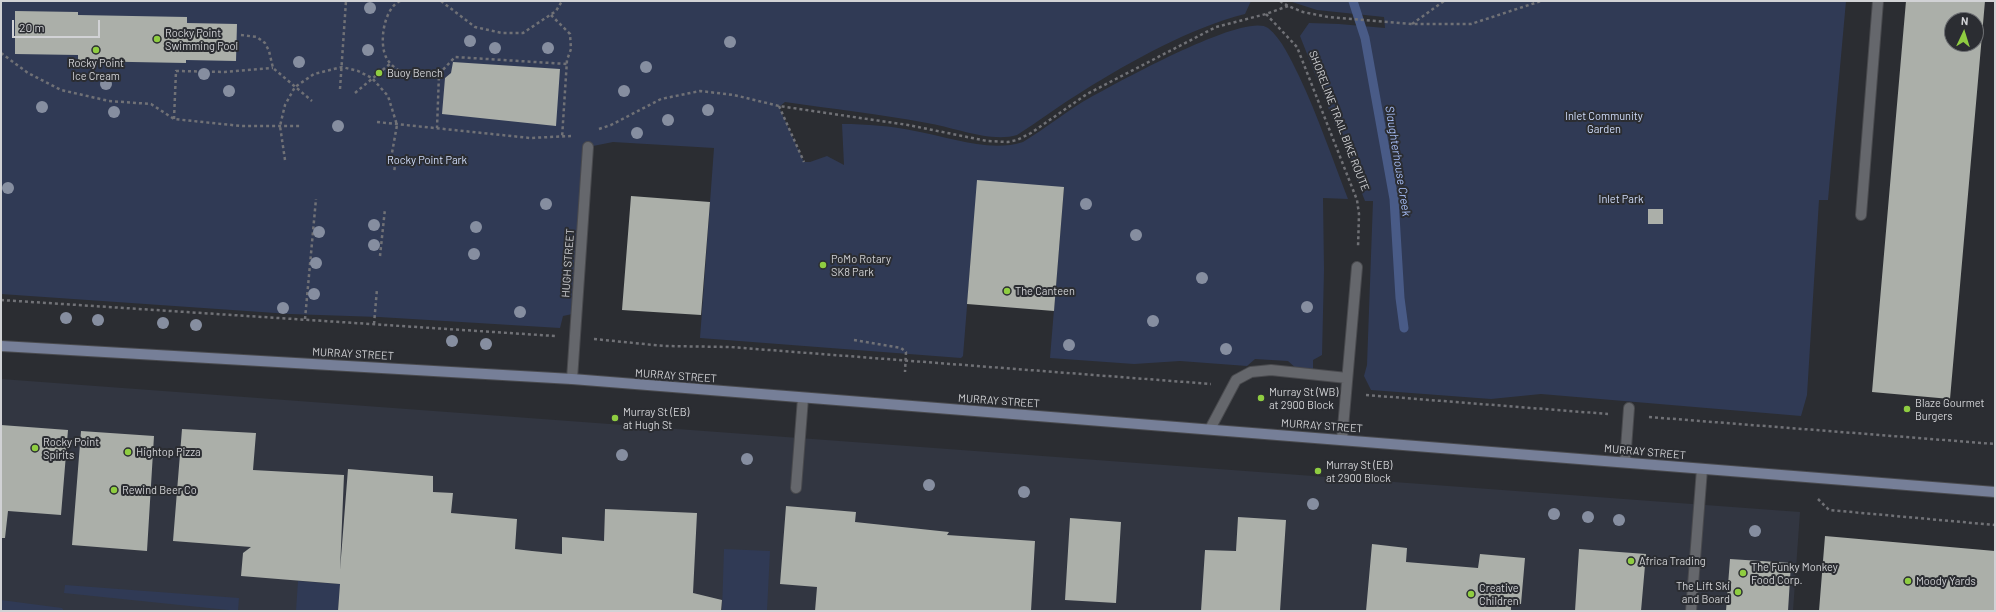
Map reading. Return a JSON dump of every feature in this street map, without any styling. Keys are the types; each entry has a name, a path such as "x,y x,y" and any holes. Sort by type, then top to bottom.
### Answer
{"main road":[{"name":"MURRAY STREET","path":"1,346 572,379 1995,492"}],"street":[{"path":"1862,215 1878,1"},
{"name":"HUGH STREET","path":"572,379 588,147"},
{"path":"1342,439 1357,267"},
{"path":"1210,429 1236,380 1251,372 1271,370 1347,378"},
{"path":"796,488 803,398"},
{"path":"1625,462 1629,408"},
{"path":"1691,611 1702,469"}],"path":[{"path":"340,89 346,1"},
{"path":"400,1 393,4 386,18 383,42 387,58 397,70 414,77 432,77 439,74 455,57 567,64"},
{"path":"441,1 475,28 502,33 523,33 556,11 562,1"},
{"path":"1280,1 1303,12 1328,17 1411,24 1471,24 1541,1"},
{"path":"1411,24 1444,1"},
{"path":"597,130 611,125 661,99 700,91 734,95 779,106 908,125 987,141 1008,142 1017,140 1031,133 1087,94 1216,27 1266,14 1288,6"},
{"name":"SHORELINE TRAIL BIKE ROUTE","path":"1266,14 1297,47 1357,200 1359,214 1357,267"},
{"path":"551,15 570,34 571,49 567,64 562,138"},
{"path":"241,35 257,37 265,43 269,51 273,68 312,101"},
{"path":"1,53 28,73 61,90 109,100 151,104 174,119 241,126 302,126"},
{"path":"356,93 391,63"},
{"path":"285,160 280,126 285,106 295,87 314,74 342,67 358,71 372,78 388,96 397,125 392,153 396,165 394,173"},
{"path":"174,119 176,71 225,72 273,68"},
{"path":"437,128 439,74"},
{"path":"779,106 804,162"},
{"path":"377,122 530,138 562,138 576,135"},
{"path":"306,319 316,199"},
{"path":"380,256 385,209"},
{"path":"374,324 377,289"},
{"path":"1,300 554,336"},
{"path":"593,338 664,346 730,348 906,360 1214,384"},
{"path":"854,340 901,348 906,352 905,372"},
{"path":"1366,395 1611,414"},
{"path":"1649,417 1995,444"},
{"path":"1796,477 1829,510 1995,525"}],"shaded area":[{"path":"1,379 1800,512 1793,611 1,611"}],"green space":[{"name":"Rocky Point Park","path":"1,1 1251,1 1245,14 1203,28 1161,46 1074,96 1017,135 1007,137 984,136 937,125 874,114 785,102 779,107 804,162 810,162 827,156 844,165 842,124 897,128 983,145 1010,145 1023,142 1091,97 1181,51 1235,30 1255,26 1268,28 1282,44 1299,76 1319,122 1348,199 1323,198 1324,270 1322,355 1313,360 1313,371 1298,370 1288,361 1255,359 1247,366 1180,361 1134,364 1050,358 1064,187 972,244 963,356 961,358 700,338 714,148 613,142 588,147 577,313 563,316 560,328 379,317 290,314 1,294"},
{"name":"Inlet Park","path":"1289,1 1846,1 1828,200 1819,200 1807,395 1801,416 1541,394 1491,399 1371,390 1364,376 1367,365 1373,201 1365,201 1300,36 1309,23 1385,28 1384,17 1317,10"},
{"path":"724,549 770,551 767,611 722,611"},
{"path":"298,581 340,584 338,611 296,611"},
{"path":"65,585 239,598 238,611 64,593"},
{"path":"1,600 62,608 64,611 1,611"}],"building":[{"path":"1906,1 1985,1 1984,12 1944,12 1944,52 1981,52 1950,399 1872,392"},
{"name":"Rocky Point Swimming Pool","path":"15,11 78,12 78,15 187,17 187,23 237,24 236,61 186,60 186,63 78,61 78,55 15,54"},
{"path":"453,62 560,69 556,126 442,114 445,78 451,73"},
{"path":"977,180 1064,187 1054,311 967,304"},
{"path":"631,196 710,202 701,315 622,310"},
{"path":"1648,209 1663,209 1663,224 1648,224"},
{"path":"1,425 68,430 61,515 8,511 5,538 1,538"},
{"path":"182,429 256,433 253,470 344,475 340,570 348,469 433,476 433,492 453,493 451,513 517,519 515,549 562,554 562,537 604,541 605,509 697,513 693,593 722,600 721,611 338,611 340,584 241,576 243,553 251,547 173,541"},
{"name":"Rewind Beer Co","path":"81,431 154,436 147,551 72,545"},
{"path":"786,506 856,512 855,522 949,532 947,535 1035,541 1031,611 815,611 817,587 780,584"},
{"path":"1238,517 1286,520 1280,611 1201,611 1205,550 1236,551"},
{"path":"1070,518 1121,522 1116,603 1065,600"},
{"name":"Moody Yards","path":"1825,536 1995,551 1995,611 1819,611"},
{"path":"1372,544 1407,548 1406,562 1478,568 1480,554 1525,558 1521,604 1511,603 1511,611 1366,611"},
{"path":"1579,549 1646,554 1641,611 1575,611"},
{"path":"1730,559 1791,563 1788,611 1726,611"}],"waterway":[{"name":"Slaughterhouse Creek","path":"1353,1 1365,38 1394,199 1400,298 1404,328"}],"place":[{"name":"Rocky Point Swimming Pool","path":"157,39"},
{"name":"Rocky Point Ice Cream","path":"96,50"},
{"name":"Buoy Bench","path":"379,73"},
{"name":"PoMo Rotary SK8 Park","path":"823,265"},
{"name":"The Canteen","path":"1007,291"},
{"name":"Murray St (WB) at 2900 Block","path":"1261,398"},
{"name":"Blaze Gourmet Burgers","path":"1907,409"},
{"name":"Murray St (EB) at Hugh St","path":"615,418"},
{"name":"Rocky Point Spirits","path":"35,448"},
{"name":"Hightop Pizza","path":"128,452"},
{"name":"Murray St (EB) at 2900 Block","path":"1318,471"},
{"name":"Rewind Beer Co","path":"114,490"},
{"name":"Africa Trading","path":"1631,561"},
{"name":"The Funky Monkey Food Corp.","path":"1743,573"},
{"name":"Moody Yards","path":"1908,581"},
{"name":"The Lift Ski and Board","path":"1738,592"},
{"name":"Creative Children","path":"1471,594"}],"park label":[{"name":"Inlet Community Garden","path":"1604,122"}]}
